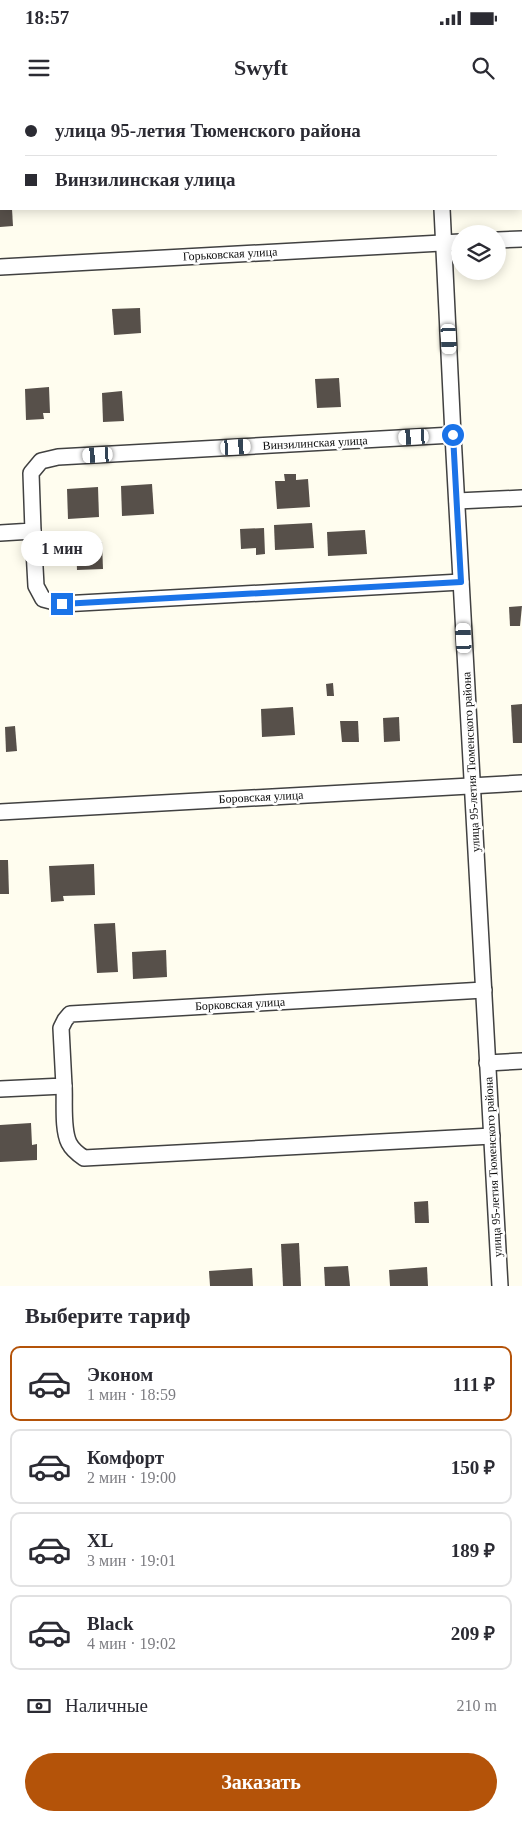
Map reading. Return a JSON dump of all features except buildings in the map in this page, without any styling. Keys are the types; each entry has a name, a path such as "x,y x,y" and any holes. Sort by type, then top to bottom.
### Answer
{"street":[{"name":"улица 95-летия Тюменского района","path":"442,210 500,1286"},
{"path":"506,240 522,239"},
{"name":"Горьковская улица","path":"0,267 451,243"},
{"name":"Винзилинская улица","path":"453,435 58,457 41,461 31,473 33,532 36,586 43,598 62,604 461,582"},
{"path":"457,501 522,498"},
{"path":"0,533 33,532"},
{"name":"Боровская улица","path":"0,812 522,783"},
{"name":"Борковская улица","path":"484,990 70,1014 61,1028 66,1131 69,1143 84,1158 492,1136"},
{"path":"487,1063 522,1061"},
{"path":"0,1089 64,1086"}],"route":[{"path":"62,604 461,582 453,435"}]}
